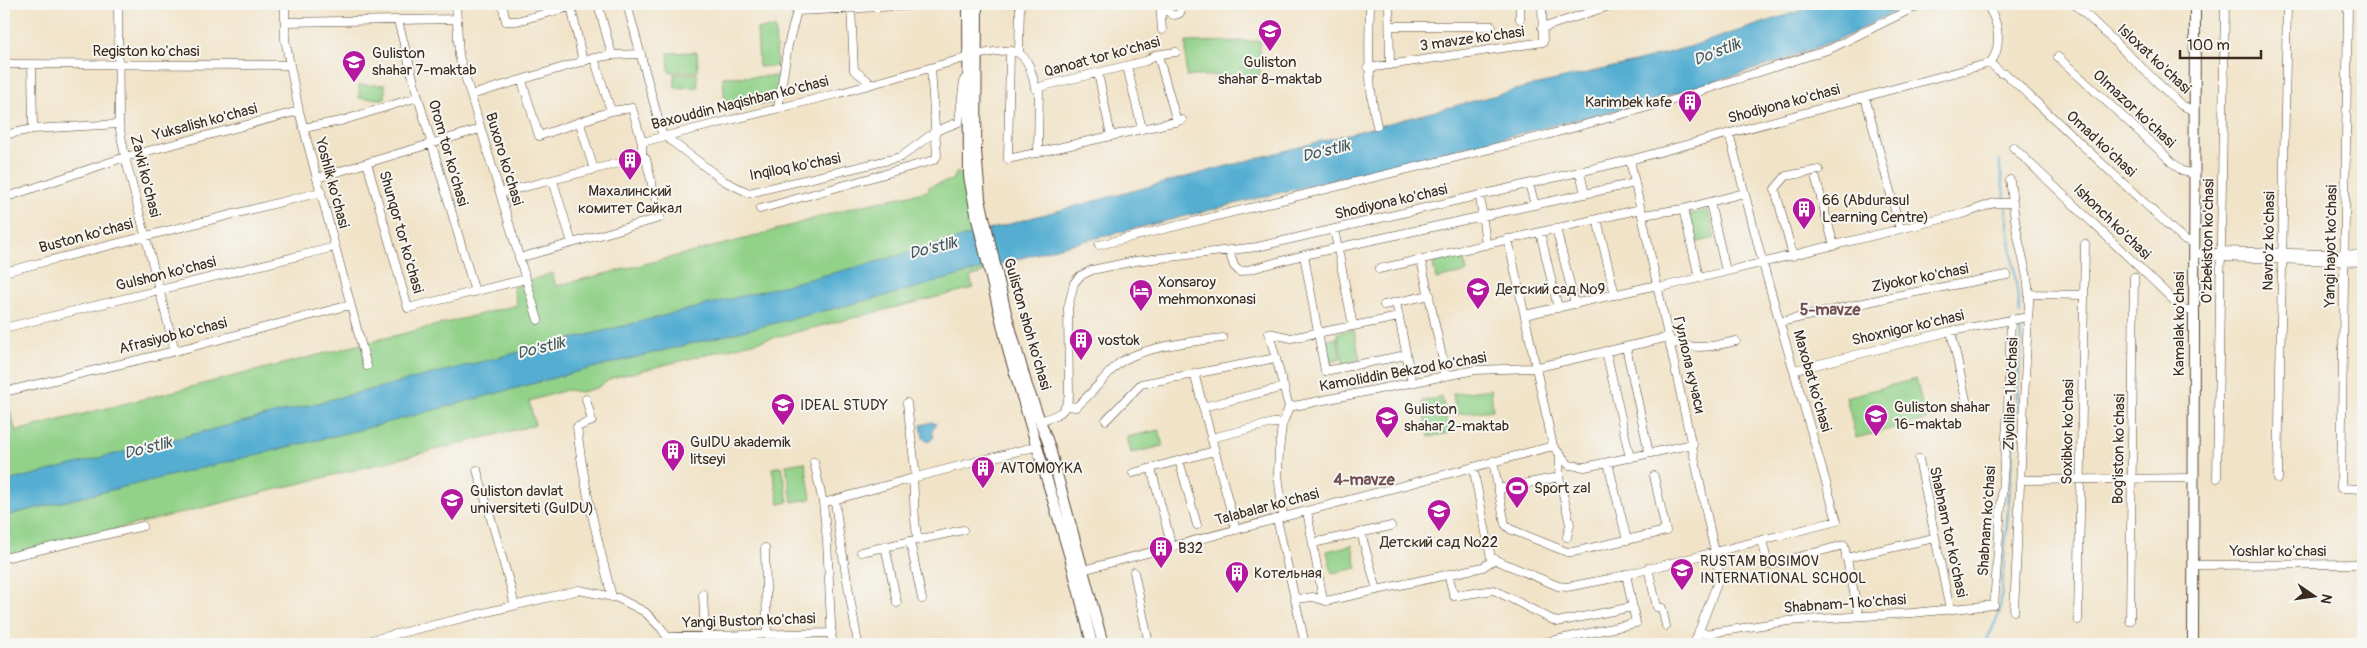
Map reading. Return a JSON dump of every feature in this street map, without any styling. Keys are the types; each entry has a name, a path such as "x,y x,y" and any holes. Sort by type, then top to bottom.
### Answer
{"main road":[{"name":"Guliston shoh ko'chasi","path":"968,4 973,56 980,219"},
{"name":"Guliston shoh ko'chasi","path":"977,4 973,56 969,74 969,176 993,275 1009,353 1103,644"},
{"name":"Kamalak ko'chasi","path":"2193,644 2195,4"},
{"name":"Guliston shoh ko'chasi","path":"993,275 1027,386 1041,421 1079,571 1092,644"}],"street":[{"name":"Zavki ko'chasi","path":"118,4 119,124 125,157 175,351"},
{"name":"Yoshlik ko'chasi","path":"285,4 289,65 299,111 367,366"},
{"name":"Buxoro ko'chasi","path":"456,4 459,56 538,320"},
{"path":"502,4 506,21 517,21 582,4"},
{"path":"598,4 612,55"},
{"path":"627,4 664,137"},
{"path":"778,108 796,11 942,4"},
{"path":"1020,4 1014,52 1008,159 1180,120 1158,55"},
{"path":"1160,5 1176,15 1182,11 1182,4"},
{"path":"1370,4 1368,68 1377,126"},
{"path":"1389,4 1390,65"},
{"path":"1520,4 1520,19"},
{"name":"3 mavze ko'chasi","path":"1368,68 1543,42 1542,4"},
{"name":"3 mavze ko'chasi","path":"1542,28 1615,4"},
{"path":"1099,245 1547,135 1670,101 1830,48 1921,4"},
{"path":"1990,63 1996,56 1997,22 1990,10 1992,4"},
{"name":"Isloxat ko'chasi","path":"2075,4 2181,105 2195,111"},
{"name":"O'zbekiston ko'chasi","path":"2217,478 2225,4"},
{"name":"Navro'z ko'chasi","path":"2278,479 2287,4"},
{"name":"Yangi hayot ko'chasi","path":"2348,4 2341,488 2363,489"},
{"path":"1160,5 1162,30"},
{"path":"571,6 583,62"},
{"path":"852,7 854,70 867,80 869,85"},
{"path":"285,22 456,19"},
{"name":"Orom tor ko'chasi","path":"398,21 431,143 475,292"},
{"name":"3 mavze ko'chasi","path":"1390,26 1492,26"},
{"path":"1014,52 1026,58 1032,70 1037,88 1038,152"},
{"name":"Baxouddin Naqishban ko'chasi","path":"642,155 642,142 869,85 973,56 1014,52"},
{"name":"Qanoat tor ko'chasi","path":"1037,88 1146,61 1158,55 1176,52"},
{"path":"471,96 594,58 641,54"},
{"name":"Olmazor ko'chasi","path":"2058,57 2182,171 2195,174"},
{"path":"594,58 611,111"},
{"name":"Shodiyona ko'chasi","path":"1066,406 1069,395 1068,308 1074,283 1080,276 1092,270 1134,261 1257,247 1480,196 1630,160 1990,63"},
{"name":"Omad ko'chasi","path":"1990,63 2001,73 2006,74 2194,248"},
{"name":"Registon ko'chasi","path":"4,64 289,65"},
{"path":"32,64 33,129"},
{"path":"1127,66 1142,129"},
{"path":"760,209 934,160 937,156 931,68"},
{"path":"1098,73 1111,136"},
{"name":"Inqiloq ko'chasi","path":"664,137 724,182 749,193 901,157 936,131 959,122 964,80 969,74"},
{"path":"522,81 539,136 611,111 632,108 642,142"},
{"path":"303,128 341,121 418,97"},
{"path":"1865,97 1900,229"},
{"name":"Yuksalish ko'chasi","path":"4,198 125,157 299,111"},
{"path":"582,122 581,127 594,170"},
{"path":"4,135 33,129 119,124"},
{"path":"317,178 480,129"},
{"name":"Maxobat ko'chasi","path":"1729,133 1763,264 1837,521 1762,540"},
{"name":"Ishonch ko'chasi","path":"2013,148 2183,309 2194,311"},
{"path":"501,194 553,182 631,160 642,155 646,159 661,214 660,218 520,258"},
{"name":"Гуллола кучаси","path":"1630,160 1720,576 1699,630"},
{"name":"Shunqor tor ko'chasi","path":"367,163 408,308 475,292"},
{"path":"1793,256 1775,189 1786,176 1819,170"},
{"path":"1580,172 1585,194"},
{"path":"1816,179 1834,246"},
{"name":"Ziyolilar-1 ko'chasi","path":"2010,180 2018,236 2030,294 2014,611"},
{"path":"553,182 572,243"},
{"path":"1229,251 1234,266 1240,272 1304,255 1635,183"},
{"path":"1529,184 1535,205"},
{"name":"Buston ko'chasi","path":"4,272 321,192"},
{"path":"1379,269 1597,219 1641,212 1682,209 1744,193"},
{"path":"1480,196 1486,245"},
{"path":"1710,203 1726,271"},
{"path":"1525,315 1763,264 1966,213 1994,203 2014,203"},
{"path":"1682,209 1699,277"},
{"path":"1597,219 1615,295"},
{"path":"1556,228 1575,304"},
{"path":"1334,229 1353,326"},
{"path":"1540,232 1558,308"},
{"path":"1508,240 1553,446 1569,466 1585,467 1608,463 1692,444"},
{"name":"Soxibkor ko'chasi","path":"2078,620 2085,244"},
{"name":"Gulshon ko'chasi","path":"4,328 335,247"},
{"path":"2194,248 2211,254 2222,255 2344,258 2363,255"},
{"path":"1304,255 1325,371 1406,355"},
{"path":"2344,258 2363,262"},
{"path":"1421,260 1443,360 1444,376"},
{"name":"Ziyokor ko'chasi","path":"1780,322 1895,296 2007,275"},
{"name":"Bog'iston ko'chasi","path":"2130,621 2134,277"},
{"path":"475,292 526,279"},
{"path":"2030,294 2084,295"},
{"path":"1384,305 1430,295"},
{"path":"1396,302 1412,382"},
{"name":"Afrasiyob ko'chasi","path":"4,392 175,351 350,305"},
{"path":"1305,644 1280,518 1278,474 1283,423 1289,407 1269,333 1292,338 1399,317"},
{"name":"Shoxnigor ko'chasi","path":"1795,370 1952,331 2028,317"},
{"name":"Shabnam ko'chasi","path":"1994,605 2008,409 2010,319"},
{"path":"1952,331 1966,400"},
{"path":"1041,421 1062,413 1066,406 1076,407 1117,365 1130,356 1192,341 1223,338"},
{"path":"1669,338 1682,346 1696,348 1707,348 1736,341"},
{"name":"Kamoliddin Bekzod ko'chasi","path":"1289,407 1475,370 1537,367 1669,338"},
{"path":"1626,347 1649,454"},
{"path":"1606,351 1630,458"},
{"path":"1106,420 1141,384 1276,358"},
{"path":"1194,373 1236,530"},
{"path":"1203,407 1284,388"},
{"path":"586,399 592,421 577,427 579,444 596,532 612,597"},
{"path":"908,403 915,478 914,540 922,599"},
{"path":"1210,438 1273,423 1283,423"},
{"path":"823,503 1038,446"},
{"name":"Talabalar ko'chasi","path":"1079,571 1553,446"},
{"path":"1132,473 1214,451"},
{"path":"1560,456 1559,477 1570,524 1567,537"},
{"name":"Shabnam tor ko'chasi","path":"1919,459 1950,610"},
{"path":"1179,460 1197,525"},
{"path":"814,462 823,503 827,540 832,644"},
{"path":"1493,462 1505,524 1510,529 1567,552 1666,531 1654,476"},
{"path":"1608,463 1628,540"},
{"path":"1473,467 1491,558 1558,586 1567,587 1626,574 1762,540 1768,565 1844,545 1859,616"},
{"path":"1151,468 1172,547"},
{"path":"477,470 512,592 514,606"},
{"path":"1498,489 1559,477"},
{"path":"2021,480 2194,478"},
{"path":"835,500 858,644"},
{"path":"1307,511 1323,600"},
{"path":"4,558 143,526"},
{"path":"1313,543 1391,526"},
{"path":"861,552 963,530"},
{"path":"1361,532 1377,590"},
{"path":"1846,558 1934,538"},
{"path":"885,546 897,603"},
{"path":"766,548 767,635"},
{"path":"1295,599 1313,596 1323,600 1377,590 1483,567 1495,560"},
{"name":"Yoshlar ko'chasi","path":"2193,565 2363,564"},
{"path":"1648,568 1657,607 1662,608 1666,626"},
{"path":"1134,572 1149,644"},
{"path":"1448,574 1454,596 1494,590 1557,622 1632,607"},
{"path":"1542,643 1636,623 1626,574"},
{"path":"355,644 579,590 612,597 645,612 670,641"},
{"path":"703,594 705,636"},
{"name":"Shabnam-1 ko'chasi","path":"1699,630 1705,634 1788,621 1950,610 1994,605"},
{"path":"1694,644 1699,630"},
{"name":"Yangi Buston ko'chasi","path":"670,641 705,636 832,633"}],"green space":[{"path":"775,28 777,66 759,67 757,29"},
{"path":"1260,41 1260,75 1186,76 1186,42"},
{"path":"697,52 698,71 669,72 668,53"},
{"path":"697,73 698,87 675,88 674,74"},
{"path":"780,76 777,103 725,107 723,77"},
{"path":"359,85 385,85 385,99 359,98"},
{"path":"958,171 965,181 985,272 970,277 973,288 612,378 597,388 581,392 567,390 529,401 535,425 4,557 4,400 6,399 16,431 517,305 513,287 552,273 556,286 745,239 850,208 928,191 930,186 952,180"},
{"path":"1708,210 1715,238 1694,243 1687,215"},
{"path":"1463,256 1467,272 1436,279 1433,263"},
{"path":"1354,330 1360,360 1344,364 1337,333"},
{"path":"1337,338 1341,359 1331,362 1326,340"},
{"path":"1916,379 1926,420 1856,438 1846,397"},
{"path":"1491,389 1493,410 1456,414 1453,394"},
{"path":"1442,397 1449,433 1429,437 1422,401"},
{"path":"1159,430 1163,446 1131,453 1127,437"},
{"path":"805,462 811,499 792,502 786,465"},
{"path":"782,466 788,502 779,504 772,468"},
{"path":"1352,545 1357,568 1332,573 1327,551"}],"water":[{"name":"Do'stlik","path":"1821,4 1909,4 1849,35 1775,63 1640,104 1060,247 897,293 576,372 367,428 4,516 4,482 869,264 1034,217 1534,85 1635,62 1692,46"},
{"path":"932,422 936,424 932,431 934,437 928,442 923,438 921,425"}],"waterway":[{"path":"1999,161 2005,200"},
{"path":"2006,208 2020,314"},
{"path":"1985,644 2000,612 2021,346 2020,321"}],"place":[{"name":"Guliston shahar 8-maktab","path":"1270,52"},
{"name":"Guliston shahar 7-maktab","path":"354,83"},
{"name":"Karimbek kafe","path":"1690,123"},
{"name":"Махалинский комитет Сайкал","path":"630,181"},
{"name":"66 (Abdurasul Learning Centre)","path":"1804,230"},
{"name":"Детский сад №9","path":"1478,310"},
{"name":"Xonsaroy mehmonxonasi","path":"1141,312"},
{"name":"vostok","path":"1081,361"},
{"name":"IDEAL STUDY","path":"783,426"},
{"name":"Guliston shahar 16-maktab","path":"1876,437"},
{"name":"Guliston shahar 2-maktab","path":"1387,439"},
{"name":"GulDU akademik litseyi","path":"673,472"},
{"name":"AVTOMOYKA","path":"983,489"},
{"name":"Sport zal","path":"1517,509"},
{"name":"Guliston davlat universiteti (GulDU)","path":"452,521"},
{"name":"Детский сад №22","path":"1439,532"},
{"name":"B32","path":"1161,569"},
{"name":"RUSTAM BOSIMOV INTERNATIONAL SCHOOL","path":"1682,591"},
{"name":"Котельная","path":"1237,594"}],"district":[{"name":"5-mavze","path":"1830,310"},
{"name":"4-mavze","path":"1364,480"}]}
